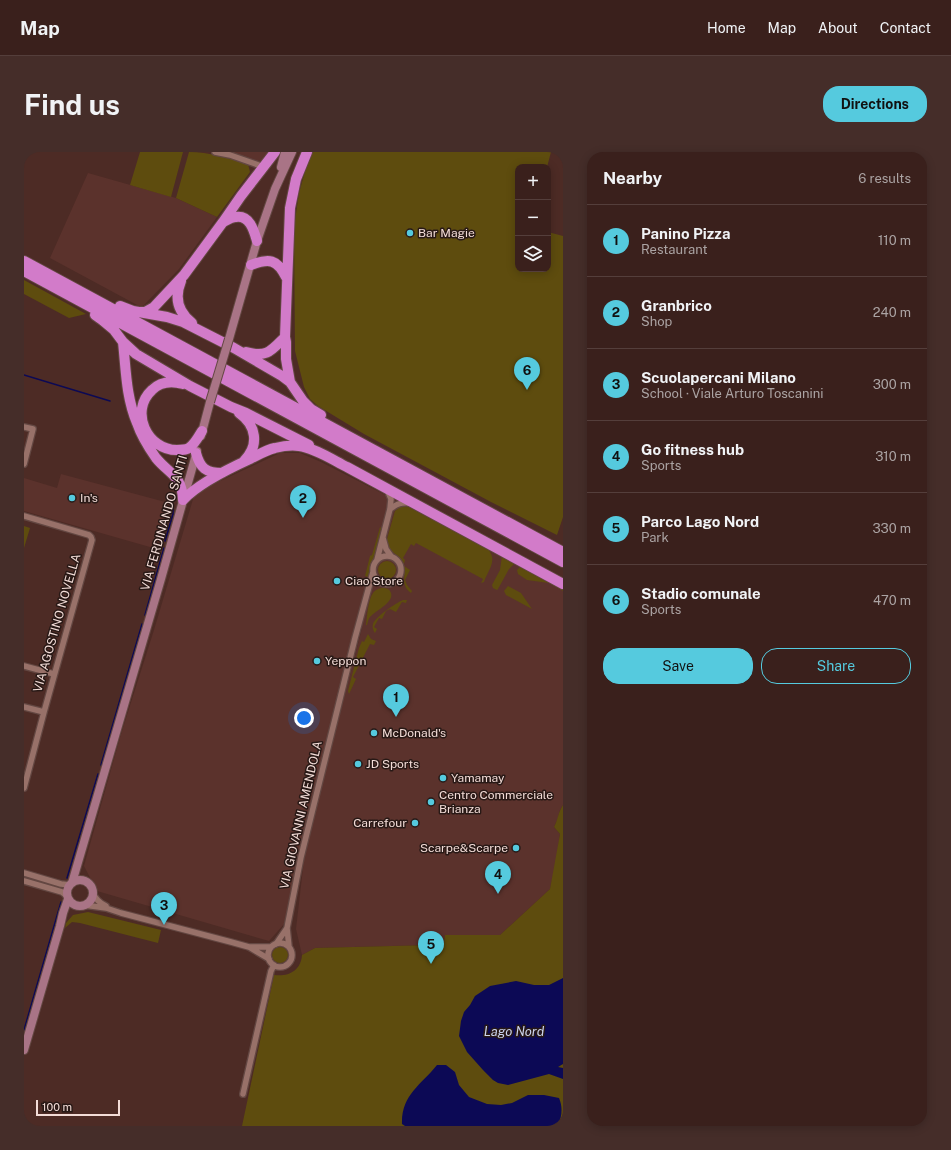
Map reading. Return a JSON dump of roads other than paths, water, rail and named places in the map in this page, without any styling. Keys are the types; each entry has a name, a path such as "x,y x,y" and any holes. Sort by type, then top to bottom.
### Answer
{"highway":[{"path":"138,312 145,312 154,306 184,275 275,152"},
{"path":"290,382 286,359 285,337 286,277 290,208 296,179 307,152"},
{"path":"224,222 236,217 245,218 252,225 257,241"},
{"path":"24,261 563,552"},
{"path":"251,266 258,262 268,261 281,267 286,277"},
{"path":"24,271 563,562"},
{"path":"184,275 179,286 177,297 179,307 186,319 200,329"},
{"path":"47,283 102,320 114,330 123,342 136,354 231,408 247,420 253,431 254,446 249,456 243,462"},
{"path":"87,295 97,294 124,308 138,312 167,316 200,329 255,355 267,353 276,347 285,337"},
{"path":"123,342 126,387 135,420 155,456 180,482 183,500"},
{"path":"231,343 290,382 303,401 328,420 332,427"},
{"path":"190,386 173,382 163,383 154,387 143,402 141,410 143,424 149,436 155,442 163,448 172,450 189,448 202,431"},
{"path":"231,408 246,413 297,439 563,584"},
{"path":"183,500 193,490 222,473 275,448 300,446 310,449 347,467"},
{"path":"196,453 199,463 204,469 222,473"}],"main road":[{"path":"275,189 285,152"},
{"path":"275,189 292,152"},
{"name":"VIA FERDINANDO SANTI","path":"71,884 161,579 210,402 231,343 257,241 275,189"},
{"path":"60,926 67,914 74,908 90,901 92,897 90,886 84,881 78,864"},
{"path":"81,906 72,903 68,897 67,891 71,884 79,880 84,881"},
{"path":"24,1050 68,897"}],"street":[{"path":"215,152 230,155 264,167"},
{"path":"24,427 33,429 24,464"},
{"path":"383,486 391,499 390,509 373,572 375,577 384,584 397,580 401,568 397,560 391,556 386,549 383,538"},
{"path":"390,509 397,504 404,502 416,504"},
{"name":"VIA AGOSTINO NOVELLA","path":"24,516 89,534 92,540 54,674 24,788"},
{"path":"376,561 382,557 391,556"},
{"name":"VIA GIOVANNI AMENDOLA","path":"289,948 287,928 303,848 373,572"},
{"path":"368,591 381,582"},
{"path":"24,666 54,674"},
{"path":"24,706 44,712"},
{"path":"24,760 31,762"},
{"path":"24,873 61,884 71,884"},
{"path":"24,881 62,892 68,897"},
{"path":"92,892 100,903 121,913"},
{"path":"81,906 106,908 249,947 269,959 274,965 282,967 288,964 291,959 292,954 289,948 283,943 249,947"},
{"name":"VIA GIOVANNI AMENDOLA","path":"273,945 287,928"},
{"path":"269,959 268,951 273,945"},
{"path":"243,1094 271,971 274,965"}],"water":[{"name":"Lago Nord","path":"563,978 563,1064 558,1067 563,1068 563,1079 549,1074 508,1085 498,1083 493,1080 467,1052 459,1036 464,1012 475,996 490,986 516,981 534,985 549,985"},
{"path":"437,1065 446,1065 455,1072 459,1085 469,1097 487,1104 501,1105 512,1103 528,1095 544,1095 559,1098 562,1112 558,1126 405,1126 402,1124 403,1114 408,1098"}],"waterway":[{"path":"24,375 110,401"},
{"path":"165,541 173,514 173,508"},
{"path":"145,615 164,548"},
{"path":"101,765 142,624"},
{"path":"67,878 98,774"},
{"path":"24,1030 61,902"}],"place":[{"name":"Bar Magie","path":"410,233"},
{"name":"Stadio comunale","path":"527,390"},
{"name":"In's","path":"72,498"},
{"name":"Granbrico","path":"303,518"},
{"name":"Ciao Store","path":"337,581"},
{"name":"Yeppon","path":"317,661"},
{"name":"Panino Pizza","path":"396,717"},
{"name":"McDonald's","path":"374,733"},
{"name":"JD Sports","path":"358,764"},
{"name":"Yamamay","path":"443,778"},
{"name":"Centro Commerciale Brianza","path":"431,802"},
{"name":"Carrefour","path":"415,823"},
{"name":"Scarpe&Scarpe","path":"516,848"},
{"name":"Go fitness hub","path":"498,894"},
{"name":"Scuolapercani Milano","path":"164,925"},
{"name":"Parco Lago Nord","path":"431,964"}]}
